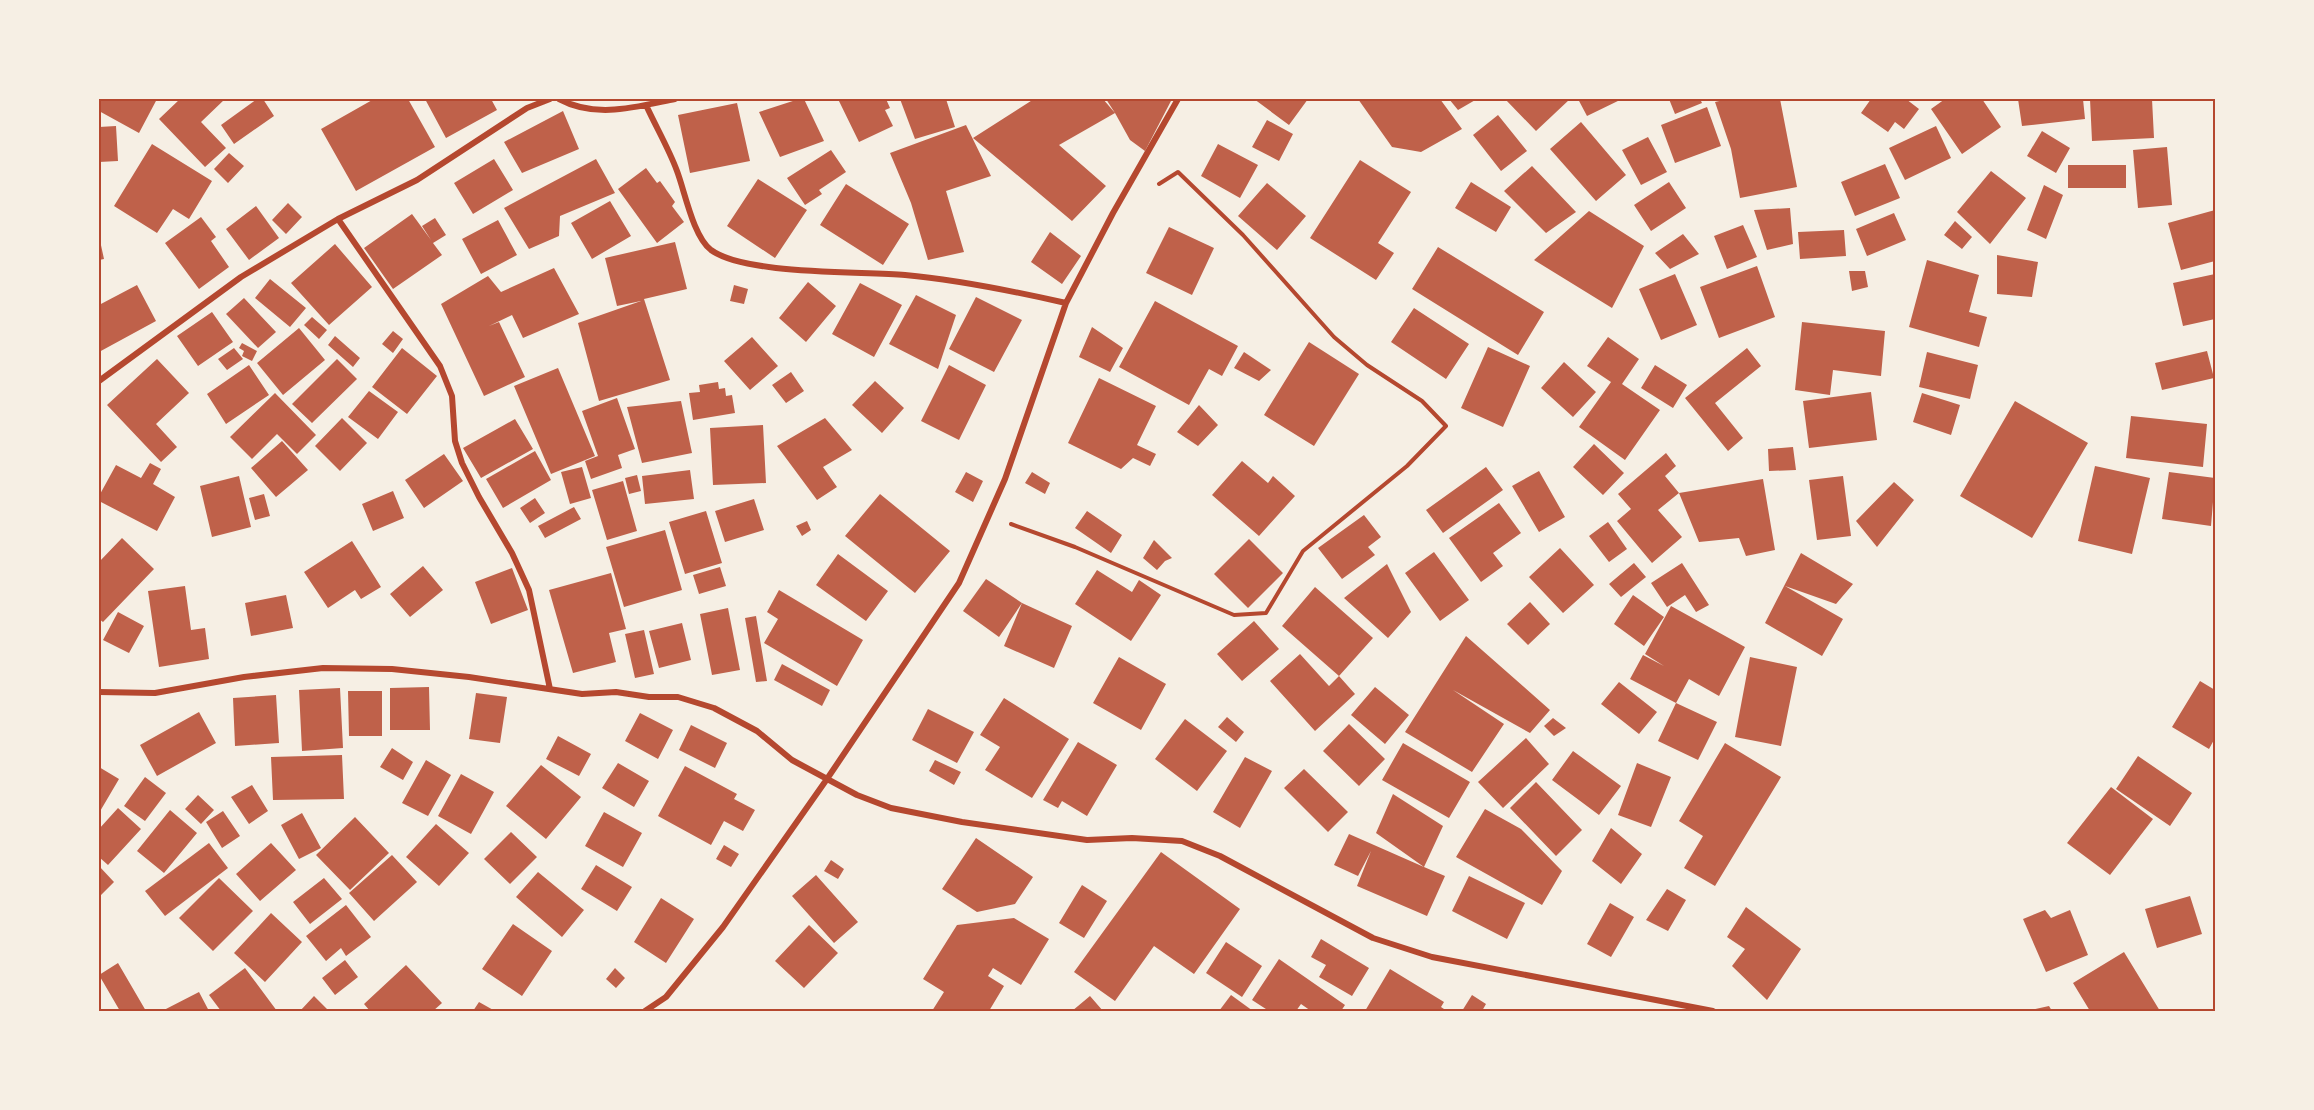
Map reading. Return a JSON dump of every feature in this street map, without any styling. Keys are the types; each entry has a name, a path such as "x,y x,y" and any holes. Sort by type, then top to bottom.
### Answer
{"street":[{"path":"99,381 241,277 338,219 417,180 527,108 550,99"},
{"path":"559,99 571,105 610,111 675,99"},
{"path":"645,1011 666,997 723,927 827,779 959,583 1005,479 1066,303 1113,213 1178,99"},
{"path":"646,105 677,170 692,218 710,249 730,259 759,265 813,270 905,275 1017,292 1066,303"},
{"path":"338,219 440,366 452,396 455,441 462,463 512,553 529,591 550,689"},
{"path":"99,692 155,693 244,677 323,669 392,669 469,677 582,694 615,692 649,697 678,697 714,708 757,730 792,760 857,795 891,808 962,822 1087,840 1132,838 1182,841 1220,856 1373,938 1422,954 1713,1011"}],"path":[{"path":"988,518 1016,525 1075,547 1234,615 1266,613 1303,551 1407,466 1446,426 1422,400 1367,365 1334,337 1243,235 1178,172 1150,190"}],"building":[{"path":"99,99 157,99 139,133 99,111"},
{"path":"180,99 225,99 201,122 226,148 205,167 159,119"},
{"path":"257,99 263,99 274,116 234,144 221,125"},
{"path":"374,99 408,99 435,147 356,191 321,129"},
{"path":"425,99 491,99 497,110 446,138"},
{"path":"804,99 824,141 780,157 759,112"},
{"path":"838,99 886,99 890,108 885,110 893,126 859,142"},
{"path":"900,99 946,99 955,127 915,139"},
{"path":"1034,99 1103,99 1115,113 1059,145 1106,186 1072,221 973,138"},
{"path":"1106,99 1172,99 1145,151 1130,140"},
{"path":"1254,99 1308,99 1289,125"},
{"path":"1358,99 1440,99 1462,129 1421,152 1392,147"},
{"path":"1449,99 1477,99 1458,110"},
{"path":"1505,99 1570,99 1536,131"},
{"path":"1578,99 1622,99 1587,116"},
{"path":"1669,99 1700,99 1702,103 1675,114"},
{"path":"1728,99 1780,99 1797,187 1740,198 1731,149 1715,102"},
{"path":"1871,99 1906,99 1919,109 1904,129 1895,122 1888,132 1861,113"},
{"path":"1945,99 1982,99 2001,127 1962,154 1931,109"},
{"path":"2018,99 2083,99 2085,119 2022,126"},
{"path":"2090,99 2152,99 2154,138 2092,141"},
{"path":"737,103 750,161 690,173 678,115"},
{"path":"1707,107 1721,146 1675,163 1661,125"},
{"path":"563,111 579,149 522,173 504,142"},
{"path":"1498,115 1527,151 1501,171 1473,135"},
{"path":"1267,120 1293,134 1279,161 1252,147"},
{"path":"1581,122 1626,175 1596,201 1550,149"},
{"path":"966,125 991,176 946,191 964,252 928,260 911,203 890,153"},
{"path":"116,126 118,161 99,162 99,127"},
{"path":"1936,126 1951,158 1905,180 1889,148"},
{"path":"2042,131 2070,148 2056,173 2027,156"},
{"path":"1648,137 1667,172 1641,185 1622,150"},
{"path":"152,144 212,181 189,219 173,209 157,233 114,206"},
{"path":"1218,144 1258,165 1240,198 1201,176"},
{"path":"2167,147 2172,205 2138,208 2133,150"},
{"path":"831,150 846,172 819,190 822,194 805,205 787,178"},
{"path":"229,153 244,166 228,183 214,169"},
{"path":"494,159 513,190 473,214 454,183"},
{"path":"596,159 615,193 560,216 559,236 529,249 504,208"},
{"path":"1360,160 1411,192 1378,243 1394,253 1376,280 1310,238"},
{"path":"1885,164 1900,198 1855,216 1841,182"},
{"path":"2068,165 2126,165 2126,188 2068,188"},
{"path":"1532,166 1576,212 1546,233 1504,191"},
{"path":"646,168 657,183 660,181 675,202 672,206 684,222 657,243 618,189"},
{"path":"1991,171 2026,198 1990,244 1957,212"},
{"path":"758,179 807,210 775,258 727,226"},
{"path":"1471,182 1511,207 1496,232 1455,208"},
{"path":"1669,182 1686,208 1651,231 1634,205"},
{"path":"1267,183 1306,216 1277,250 1238,216"},
{"path":"846,184 909,224 883,265 820,225"},
{"path":"2044,185 2063,195 2046,239 2027,230"},
{"path":"610,201 631,236 592,259 571,223"},
{"path":"288,203 302,217 286,234 272,220"},
{"path":"256,206 279,238 249,260 226,229"},
{"path":"1790,208 1793,244 1767,250 1754,210"},
{"path":"2215,210 2215,261 2181,270 2168,223"},
{"path":"1589,211 1644,246 1612,308 1534,260"},
{"path":"1894,213 1906,240 1867,256 1856,229"},
{"path":"412,214 431,240 422,226 435,218 446,235 433,243 442,255 393,289 364,248"},
{"path":"201,217 216,237 211,241 229,267 199,289 165,243"},
{"path":"498,220 517,255 481,274 462,239"},
{"path":"1955,221 1972,237 1962,249 1944,235"},
{"path":"1743,225 1757,257 1727,269 1714,236"},
{"path":"1169,227 1214,248 1192,295 1146,273"},
{"path":"1844,230 1846,256 1800,259 1798,232"},
{"path":"1050,232 1081,256 1062,284 1031,262"},
{"path":"1683,234 1699,254 1670,269 1655,253"},
{"path":"99,236 104,259 99,260"},
{"path":"675,242 687,289 644,299 670,380 599,401 578,323 641,301 617,306 605,258"},
{"path":"335,244 372,287 329,325 291,283"},
{"path":"1438,247 1544,312 1518,355 1412,289"},
{"path":"1997,255 2038,262 2032,297 1997,294"},
{"path":"1927,260 1979,275 1969,312 1987,317 1979,347 1909,327"},
{"path":"1757,266 1775,317 1719,338 1700,287"},
{"path":"554,268 579,314 523,338 512,315 489,326 499,322 525,377 484,396 441,304 488,276 501,292"},
{"path":"1849,271 1865,271 1868,287 1852,291"},
{"path":"1675,274 1697,325 1661,340 1639,289"},
{"path":"2215,274 2215,319 2183,326 2173,283"},
{"path":"270,279 306,308 290,327 255,298"},
{"path":"808,282 836,306 806,342 779,318"},
{"path":"860,283 902,305 874,357 832,334"},
{"path":"137,285 156,321 99,352 99,305"},
{"path":"734,285 748,289 744,304 730,301"},
{"path":"916,295 956,315 938,369 889,344"},
{"path":"976,297 1022,320 994,372 949,349"},
{"path":"244,298 276,332 258,348 226,314"},
{"path":"1155,301 1238,346 1222,376 1209,369 1189,405 1119,367"},
{"path":"1414,308 1469,344 1446,379 1391,342"},
{"path":"212,312 233,342 198,366 177,336"},
{"path":"312,317 327,330 319,339 304,325"},
{"path":"1802,322 1885,331 1881,376 1833,370 1830,395 1795,390"},
{"path":"1092,327 1123,348 1110,372 1079,357"},
{"path":"299,328 325,360 283,395 257,363"},
{"path":"393,331 403,339 393,353 382,344"},
{"path":"335,336 360,358 353,367 328,345"},
{"path":"752,337 778,366 750,390 724,361"},
{"path":"1608,337 1639,359 1622,384 1660,410 1625,460 1579,427 1611,382 1587,366"},
{"path":"1309,342 1359,374 1314,446 1264,415"},
{"path":"242,343 257,351 252,361 242,356 244,351 239,348"},
{"path":"1488,347 1530,366 1503,427 1461,408"},
{"path":"234,348 243,359 227,370 218,359"},
{"path":"402,348 437,376 407,414 372,387"},
{"path":"1747,348 1761,366 1715,403 1743,438 1728,451 1685,398"},
{"path":"2207,351 2214,378 2162,390 2155,363"},
{"path":"1244,352 1271,370 1259,381 1234,368"},
{"path":"1927,352 1978,365 1970,399 1919,387"},
{"path":"157,359 189,393 156,424 177,447 161,462 107,405"},
{"path":"337,359 357,379 312,423 292,404"},
{"path":"1564,362 1596,392 1573,417 1541,388"},
{"path":"249,365 269,395 226,424 207,394"},
{"path":"949,365 986,385 959,440 921,421"},
{"path":"1655,365 1687,385 1673,408 1641,388"},
{"path":"558,368 595,456 551,474 514,386"},
{"path":"791,372 804,391 786,403 772,385"},
{"path":"1099,378 1156,406 1137,445 1156,454 1150,466 1133,458 1121,469 1068,443"},
{"path":"875,381 904,408 882,433 852,405"},
{"path":"718,382 719,389 725,388 726,396 732,395 735,413 693,420 689,393 700,392 699,385"},
{"path":"369,391 398,412 378,439 348,417"},
{"path":"1871,392 1877,440 1809,448 1803,401"},
{"path":"275,393 316,435 297,454 277,434 252,459 230,437"},
{"path":"1922,393 1960,405 1951,435 1913,422"},
{"path":"617,398 635,449 618,455 622,468 591,479 585,461 598,456 582,411"},
{"path":"681,401 692,453 642,463 627,407"},
{"path":"2015,401 2088,443 2032,538 1960,496"},
{"path":"1199,405 1218,425 1198,446 1177,432"},
{"path":"2131,416 2207,424 2203,467 2126,458"},
{"path":"342,418 367,443 340,471 315,446"},
{"path":"825,418 852,450 823,467 837,487 817,500 777,446"},
{"path":"515,419 533,449 481,478 463,448"},
{"path":"763,425 766,483 713,485 710,428"},
{"path":"282,441 308,470 276,497 251,468"},
{"path":"1594,444 1624,473 1603,495 1573,467"},
{"path":"1793,447 1796,470 1769,471 1768,449"},
{"path":"535,451 551,480 503,508 486,479"},
{"path":"1666,453 1676,466 1665,476 1679,493 1658,510 1682,537 1652,563 1617,521 1631,509 1618,494"},
{"path":"444,454 463,481 424,508 405,480"},
{"path":"1242,461 1268,483 1273,476 1295,496 1259,536 1212,495"},
{"path":"150,463 161,469 153,484 175,497 157,531 99,501 99,496 116,465 141,478"},
{"path":"2095,466 2150,478 2132,554 2078,541"},
{"path":"582,467 591,498 570,504 561,472"},
{"path":"1486,467 1503,490 1443,533 1426,510"},
{"path":"690,470 694,499 645,504 642,476"},
{"path":"1539,471 1565,517 1539,532 1512,486"},
{"path":"966,472 983,481 973,502 955,492"},
{"path":"1032,472 1050,483 1045,494 1025,483"},
{"path":"2169,472 2215,478 2211,526 2162,519"},
{"path":"637,475 641,491 629,494 625,478"},
{"path":"239,476 251,527 212,537 200,486"},
{"path":"1843,476 1851,536 1817,540 1809,480"},
{"path":"1763,479 1775,550 1746,556 1739,538 1699,542 1679,493"},
{"path":"623,481 637,531 607,540 592,490"},
{"path":"1894,482 1914,500 1877,547 1856,521"},
{"path":"393,491 404,518 373,531 362,504"},
{"path":"264,494 270,516 255,520 249,498"},
{"path":"880,494 950,551 915,593 845,536"},
{"path":"535,498 545,513 530,523 520,508"},
{"path":"754,499 764,530 725,542 715,511"},
{"path":"1499,503 1521,533 1493,553 1503,566 1481,582 1449,538"},
{"path":"574,507 581,519 545,538 538,526"},
{"path":"706,511 722,563 685,574 669,522"},
{"path":"1087,511 1122,535 1111,553 1075,528"},
{"path":"1364,515 1381,537 1368,547 1375,555 1342,579 1318,548"},
{"path":"807,521 811,530 802,536 796,526"},
{"path":"1608,522 1627,549 1609,562 1589,536"},
{"path":"665,530 682,590 624,607 606,547"},
{"path":"122,538 154,569 103,622 99,619 99,562"},
{"path":"1249,539 1283,573 1248,608 1214,574"},
{"path":"1154,540 1172,558 1165,561 1157,570 1143,558"},
{"path":"352,541 381,587 361,599 355,590 328,608 304,572"},
{"path":"1560,548 1594,585 1563,613 1529,577"},
{"path":"1434,552 1469,600 1440,621 1405,573"},
{"path":"1801,553 1853,584 1836,604 1785,586 1843,619 1822,656 1765,623"},
{"path":"838,554 888,591 866,621 816,585"},
{"path":"1634,563 1646,577 1621,597 1609,584"},
{"path":"1682,563 1709,605 1696,612 1685,595 1667,607 1651,583"},
{"path":"1387,564 1411,612 1388,638 1344,598"},
{"path":"423,566 443,590 410,617 390,594"},
{"path":"720,567 726,586 699,594 693,575"},
{"path":"512,568 528,610 491,624 475,582"},
{"path":"1097,570 1132,592 1139,580 1161,595 1131,641 1075,604"},
{"path":"611,573 626,629 609,633 616,662 573,673 549,590"},
{"path":"986,579 1022,603 999,637 963,611"},
{"path":"185,586 191,630 205,628 209,659 159,667 148,591"},
{"path":"1315,587 1373,638 1339,676 1282,626"},
{"path":"779,590 863,640 837,686 764,643 778,619 767,612"},
{"path":"286,595 293,628 251,636 245,603"},
{"path":"1633,595 1664,617 1644,646 1614,624"},
{"path":"1530,602 1550,624 1528,645 1507,624"},
{"path":"1022,603 1072,626 1054,668 1004,646"},
{"path":"1671,606 1745,647 1719,696 1689,679 1676,703 1630,679 1643,655 1664,666 1645,654"},
{"path":"728,608 740,670 712,675 700,614"},
{"path":"118,612 144,626 129,653 103,640"},
{"path":"756,616 767,681 756,682 745,618"},
{"path":"1254,621 1279,649 1242,681 1217,654"},
{"path":"682,623 691,660 659,668 649,631"},
{"path":"644,630 654,674 635,678 625,634"},
{"path":"1466,636 1550,710 1530,733 1453,690 1504,724 1472,772 1405,732"},
{"path":"1300,654 1329,686 1339,676 1355,694 1315,731 1270,681"},
{"path":"1119,657 1166,684 1141,730 1093,703"},
{"path":"1750,657 1797,667 1781,746 1735,737"},
{"path":"782,664 830,690 822,706 774,680"},
{"path":"2200,681 2215,690 2215,738 2209,749 2172,727"},
{"path":"1619,682 1657,712 1639,734 1601,704"},
{"path":"429,687 430,730 390,730 390,688"},
{"path":"1375,687 1409,715 1385,744 1351,715"},
{"path":"340,688 343,748 302,751 299,690"},
{"path":"348,691 382,691 382,736 349,736"},
{"path":"476,693 507,697 500,743 469,739"},
{"path":"276,695 279,743 235,746 233,698"},
{"path":"1004,698 1069,739 1032,798 985,770 1000,747 980,735"},
{"path":"1676,703 1717,722 1698,760 1658,741"},
{"path":"928,709 974,732 957,763 912,740"},
{"path":"199,712 216,743 157,776 140,745"},
{"path":"640,713 673,730 658,759 625,741"},
{"path":"1227,717 1244,732 1236,742 1218,727"},
{"path":"1553,718 1566,728 1554,736 1544,726"},
{"path":"1185,719 1227,751 1197,791 1155,759"},
{"path":"1349,724 1385,759 1359,786 1323,751"},
{"path":"691,725 727,743 715,768 679,750"},
{"path":"558,736 591,754 579,776 546,759"},
{"path":"1526,738 1549,764 1503,808 1478,782"},
{"path":"1078,742 1117,765 1087,816 1062,801 1058,808 1043,800"},
{"path":"1403,743 1470,782 1449,818 1382,780"},
{"path":"1725,743 1781,777 1715,886 1684,868 1703,836 1679,821"},
{"path":"392,748 413,762 403,780 380,767"},
{"path":"1573,751 1621,786 1599,815 1552,780"},
{"path":"342,755 344,799 273,800 271,757"},
{"path":"2138,756 2192,793 2170,826 2116,789"},
{"path":"1245,757 1272,771 1240,828 1213,812"},
{"path":"426,760 451,775 428,816 402,803"},
{"path":"935,760 961,772 954,785 929,771"},
{"path":"618,763 649,781 634,807 602,788"},
{"path":"1637,763 1671,777 1651,827 1618,815"},
{"path":"541,765 581,797 546,839 506,806"},
{"path":"685,766 737,794 734,799 755,810 743,831 724,821 711,845 658,816"},
{"path":"99,767 119,779 99,813"},
{"path":"1304,769 1348,812 1328,832 1284,788"},
{"path":"461,774 494,792 471,834 438,816"},
{"path":"145,777 166,793 145,821 124,806"},
{"path":"1536,782 1582,830 1556,856 1510,808"},
{"path":"252,785 268,811 249,824 231,797"},
{"path":"2111,787 2153,819 2110,875 2067,843"},
{"path":"1393,794 1443,826 1424,867 1376,833"},
{"path":"198,795 214,810 201,824 185,809"},
{"path":"118,808 141,829 108,865 99,857 99,829"},
{"path":"1485,809 1521,829 1562,871 1542,905 1456,857"},
{"path":"170,810 197,833 164,873 137,851"},
{"path":"223,811 240,836 222,848 206,822"},
{"path":"604,812 642,833 623,867 585,846"},
{"path":"302,813 321,848 299,859 281,825"},
{"path":"355,817 389,853 350,890 316,855"},
{"path":"436,824 469,853 439,886 406,857"},
{"path":"1611,828 1642,854 1621,884 1592,861"},
{"path":"511,832 537,857 510,884 484,859"},
{"path":"1349,834 1445,876 1427,916 1357,886 1371,851 1358,876 1334,865"},
{"path":"976,838 1033,877 1015,904 977,912 942,889"},
{"path":"209,843 228,868 165,916 145,891"},
{"path":"271,843 296,870 260,901 236,874"},
{"path":"724,845 739,854 731,867 716,859"},
{"path":"1161,852 1240,909 1194,974 1154,946 1115,1001 1074,972"},
{"path":"392,855 417,882 374,921 349,893"},
{"path":"831,860 844,869 838,879 824,871"},
{"path":"596,865 632,887 617,911 581,889"},
{"path":"99,866 114,882 99,897"},
{"path":"538,872 584,910 562,937 516,897"},
{"path":"816,875 858,922 834,943 792,896"},
{"path":"1469,876 1525,903 1507,939 1452,911"},
{"path":"219,878 253,911 213,951 179,918"},
{"path":"324,878 342,899 310,924 293,902"},
{"path":"1082,885 1107,901 1084,938 1059,923"},
{"path":"1667,889 1686,900 1668,931 1646,920"},
{"path":"2190,896 2202,934 2157,948 2145,909"},
{"path":"661,898 694,919 666,963 634,942"},
{"path":"1610,903 1634,917 1611,957 1587,944"},
{"path":"346,905 371,937 346,956 341,948 326,961 306,936"},
{"path":"1746,907 1801,949 1767,1000 1732,966 1745,949 1727,937"},
{"path":"2045,910 2051,918 2070,910 2088,955 2046,972 2023,919"},
{"path":"271,913 302,942 265,982 234,953"},
{"path":"1014,918 1049,939 1021,985 993,968 988,976 1004,986 989,1011 932,1011 944,992 923,979 957,925"},
{"path":"513,924 552,951 522,996 482,969"},
{"path":"809,925 838,953 804,988 775,961"},
{"path":"1321,939 1369,968 1352,996 1319,977 1326,965 1311,957"},
{"path":"1226,942 1262,966 1242,997 1206,973"},
{"path":"2124,952 2160,1011 2090,1011 2073,983"},
{"path":"1279,959 1345,1005 1341,1011 1311,1011 1301,1004 1296,1011 1269,1011 1252,1000"},
{"path":"345,960 358,977 335,995 322,978"},
{"path":"118,963 146,1011 120,1011 99,975"},
{"path":"406,965 442,1003 433,1011 370,1011 364,1004"},
{"path":"245,968 277,1011 221,1011 209,995"},
{"path":"615,968 625,978 616,988 606,979"},
{"path":"1390,969 1444,1002 1441,1007 1447,1011 1365,1011"},
{"path":"199,992 209,1011 162,1011"},
{"path":"1231,995 1253,1011 1219,1011"},
{"path":"1472,995 1486,1004 1482,1011 1462,1011"},
{"path":"314,996 327,1009 300,1011"},
{"path":"1090,996 1103,1011 1072,1011"},
{"path":"479,1002 495,1011 473,1011"},
{"path":"2049,1006 2052,1011 2031,1011 2031,1010"}]}
